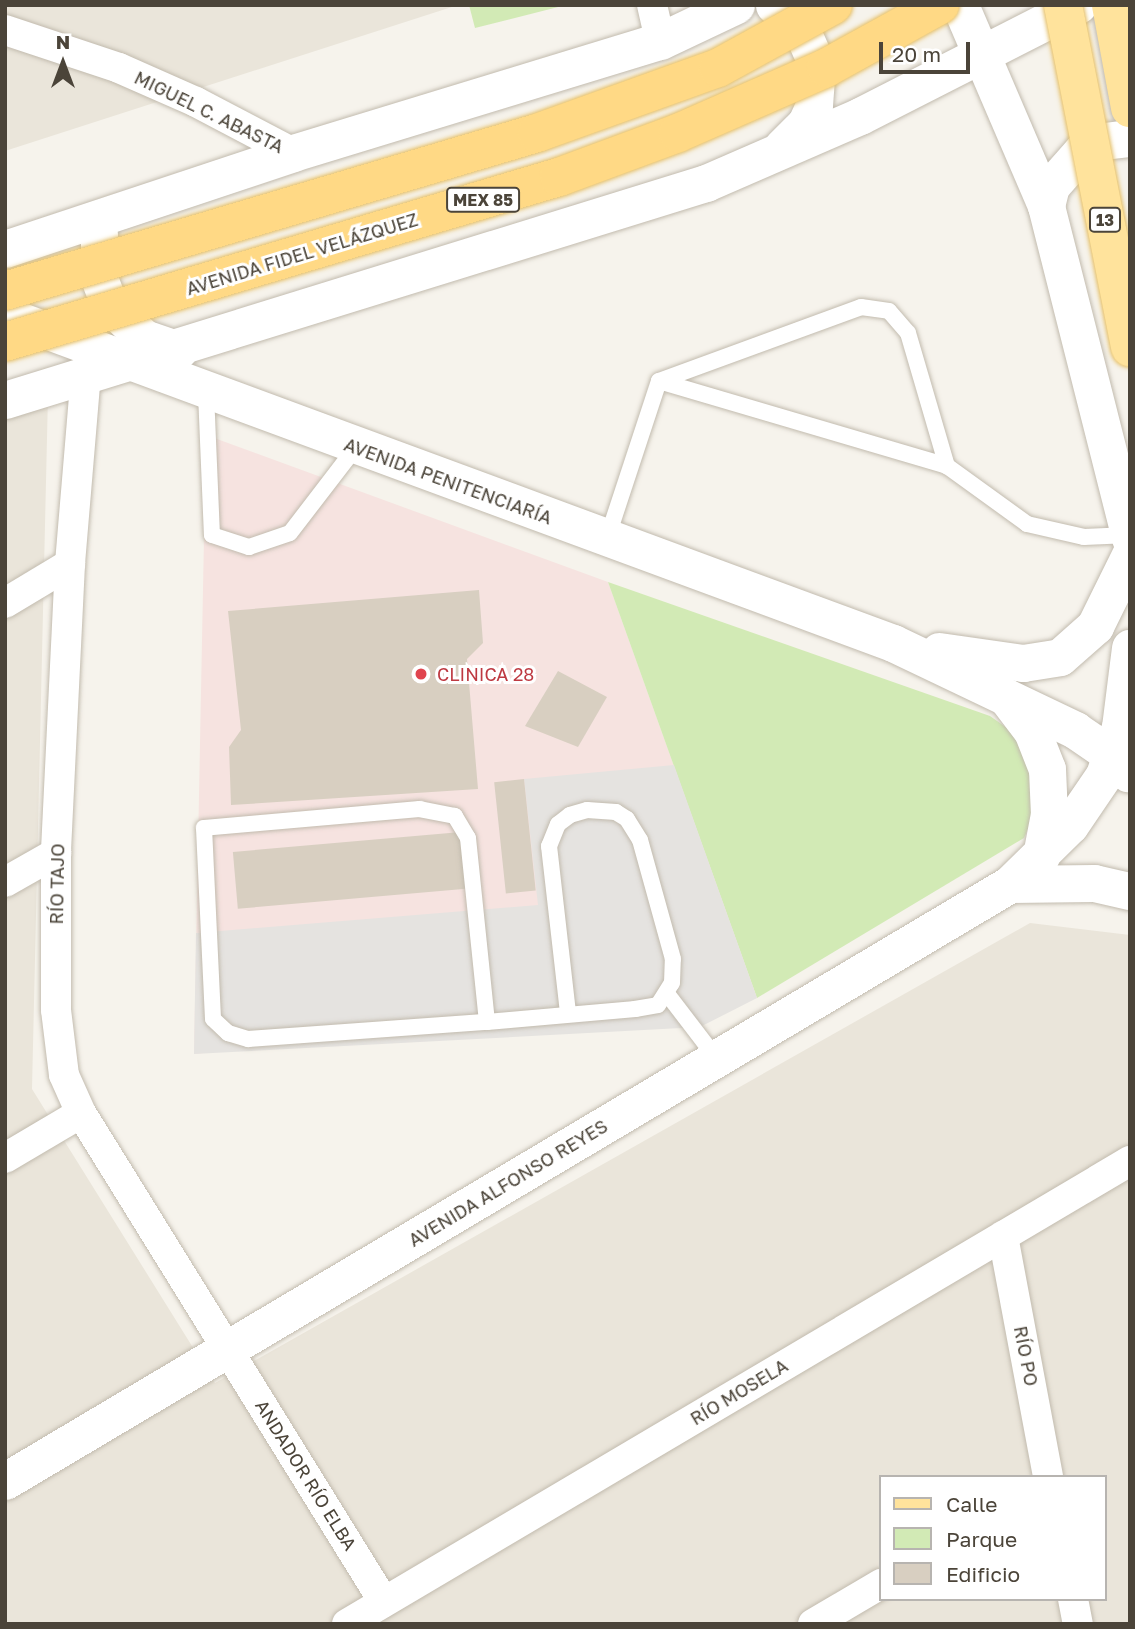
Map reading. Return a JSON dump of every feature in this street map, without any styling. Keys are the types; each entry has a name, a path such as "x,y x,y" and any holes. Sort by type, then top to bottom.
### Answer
{"highway":[{"path":"5,290 537,133 718,68 833,5"},
{"name":"AVENIDA FIDEL VELÁZQUEZ","path":"5,342 559,177 678,133 826,68 940,5"}],"main road":[{"name":"13","path":"1063,5 1130,348"},
{"path":"1111,5 1130,107"}],"street":[{"path":"652,5 660,41"},
{"path":"5,249 293,153 660,41 736,5"},
{"path":"774,5 801,29 811,46 818,85 806,123 778,150"},
{"path":"960,5 1046,206 1129,543"},
{"path":"5,400 86,373 179,350 706,183 860,116 1078,5"},
{"name":"MIGUEL C. ABASTA","path":"5,30 118,68 196,102 293,153"},
{"path":"1046,206 1051,186 1082,151 1130,138"},
{"path":"106,217 96,262 110,306 144,338 179,350"},
{"name":"AVENIDA PENITENCIARÍA","path":"5,315 206,393 893,643 1075,730 1121,766"},
{"name":"RÍO TAJO","path":"86,373 70,564 56,853 58,1044 64,1075 81,1113 228,1349"},
{"name":"AVENIDA PENITENCIARÍA","path":"893,643 1007,662 1060,657 1095,626 1129,543"},
{"path":"5,603 70,564"},
{"name":"AVENIDA ALFONSO REYES","path":"5,1481 1010,884 1041,856 1121,766 1130,648"},
{"path":"1006,696 1032,731 1047,769 1049,814 1041,856"},
{"path":"5,882 56,853"},
{"path":"1010,884 1094,883 1130,891"},
{"path":"5,1158 81,1113"},
{"name":"RÍO MOSELA","path":"347,1624 1130,1161"},
{"name":"RÍO PO","path":"1003,1236 1048,1475"},
{"name":"ANDADOR RÍO ELBA","path":"228,1349 384,1602"},
{"path":"813,1624 880,1585"},
{"path":"1073,1601 1078,1624"}],"lane":[{"path":"659,381 861,307 889,312 908,333 947,466"},
{"path":"659,381 947,466 1027,524 1084,537 1129,543"},
{"path":"607,539 659,381"},
{"path":"206,393 212,535 250,547 290,533 356,447"},
{"path":"487,1022 468,838 455,816 421,809 204,828 211,1011 219,1027 248,1039 487,1022 648,1008 668,995"},
{"path":"568,1014 549,846 558,824 587,810 616,813 627,820 640,840 673,959 668,995 718,1059"}],"shaded area":[{"path":"5,5 458,5 5,151"},
{"path":"48,395 32,1089 215,1383 1030,923 1130,935 1130,1624 5,1624 5,409"},
{"name":"CLINICA 28","path":"206,435 608,582 757,998 194,1054"},
{"path":"674,765 757,998 700,1027 194,1054 196,933 538,905 524,779"}],"green space":[{"path":"469,5 566,5 475,28"},
{"path":"608,582 990,716 1014,733 1028,750 1039,804 1024,838 757,998"}],"building":[{"path":"479,590 483,643 467,659 478,789 231,805 229,747 241,730 228,611"},
{"path":"558,671 607,697 578,747 525,726"},
{"path":"524,779 536,890 506,894 494,782"},
{"path":"461,832 466,889 238,909 233,852"}],"place":[{"name":"CLINICA 28","path":"421,674"}]}
